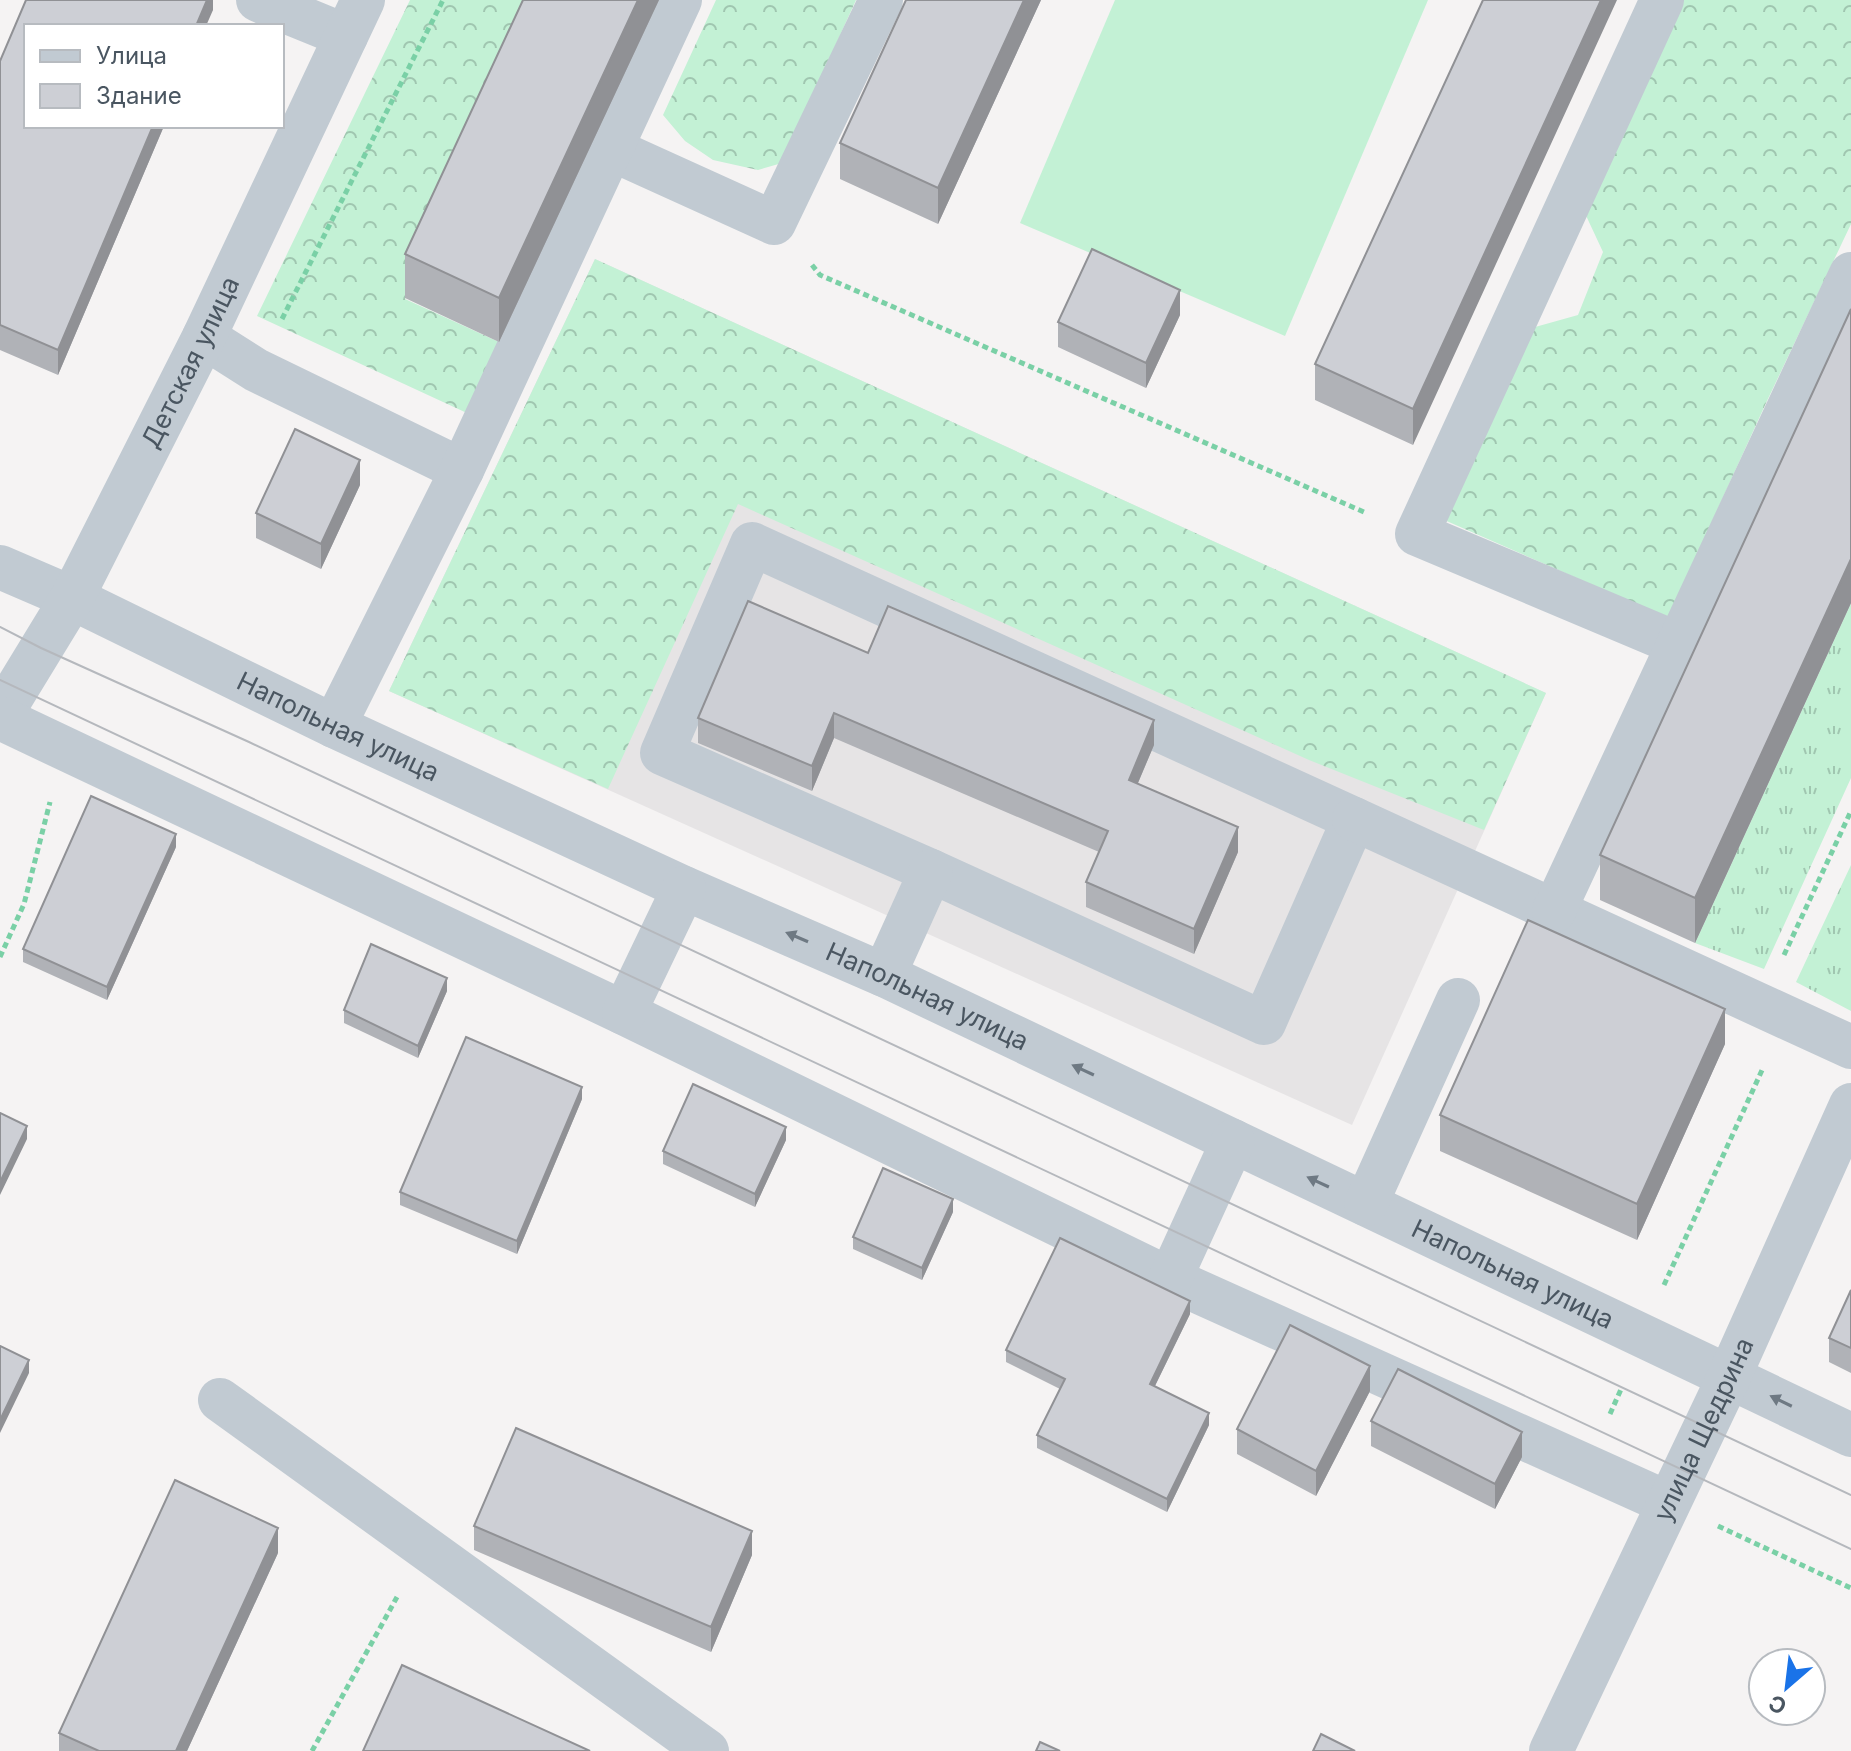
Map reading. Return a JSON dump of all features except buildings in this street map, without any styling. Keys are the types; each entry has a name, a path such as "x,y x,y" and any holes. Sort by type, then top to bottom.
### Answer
{"street":[{"path":"258,0 354,18"},
{"path":"334,726 462,470 680,0"},
{"path":"611,149 774,223 881,0"},
{"path":"1662,0 1417,534 1678,644"},
{"name":"Детская улица","path":"0,717 72,598 204,337 354,18"},
{"path":"1554,911 1851,274"},
{"path":"204,337 256,370 462,470"},
{"path":"1354,819 1264,1023 931,871 662,753 752,544 1354,819 1851,1047"},
{"name":"Напольная улица","path":"0,567 72,598 334,726 684,888 884,975 1851,1435"},
{"path":"0,717 624,1013 1170,1279 1668,1503"},
{"path":"884,975 931,871"},
{"path":"624,1013 684,888"},
{"path":"1366,1204 1458,1000"},
{"name":"улица Щедрина","path":"1551,1751 1729,1377 1851,1105"},
{"path":"1170,1279 1233,1141"},
{"path":"220,1400 707,1751"}],"path":[{"path":"256,370 443,0"},
{"path":"774,223 820,275 1417,534"},
{"path":"0,957 24,904 64,747"},
{"path":"1668,1503 1851,1588"},
{"path":"312,1751 425,1548"}],"shaded area":[{"path":"595,259 1546,693 1352,1125 389,691"}],"green space":[{"path":"410,0 544,0 405,299 499,342 469,414 257,316"},
{"path":"716,0 856,0 782,163 758,170 713,160 685,141 663,115"},
{"path":"1115,0 1428,0 1285,336 1020,223"},
{"path":"1678,0 1851,0 1851,224 1668,618 1442,519 1528,329 1578,315 1603,252 1582,207"},
{"path":"595,259 1546,693 1484,830 1309,760 738,504 608,789 389,691"},
{"path":"1851,603 1851,778 1764,969 1695,943"},
{"path":"1851,865 1851,1011 1796,982"}],"tram line":[{"path":"0,627 1851,1495"},
{"path":"0,680 1851,1549"}]}
